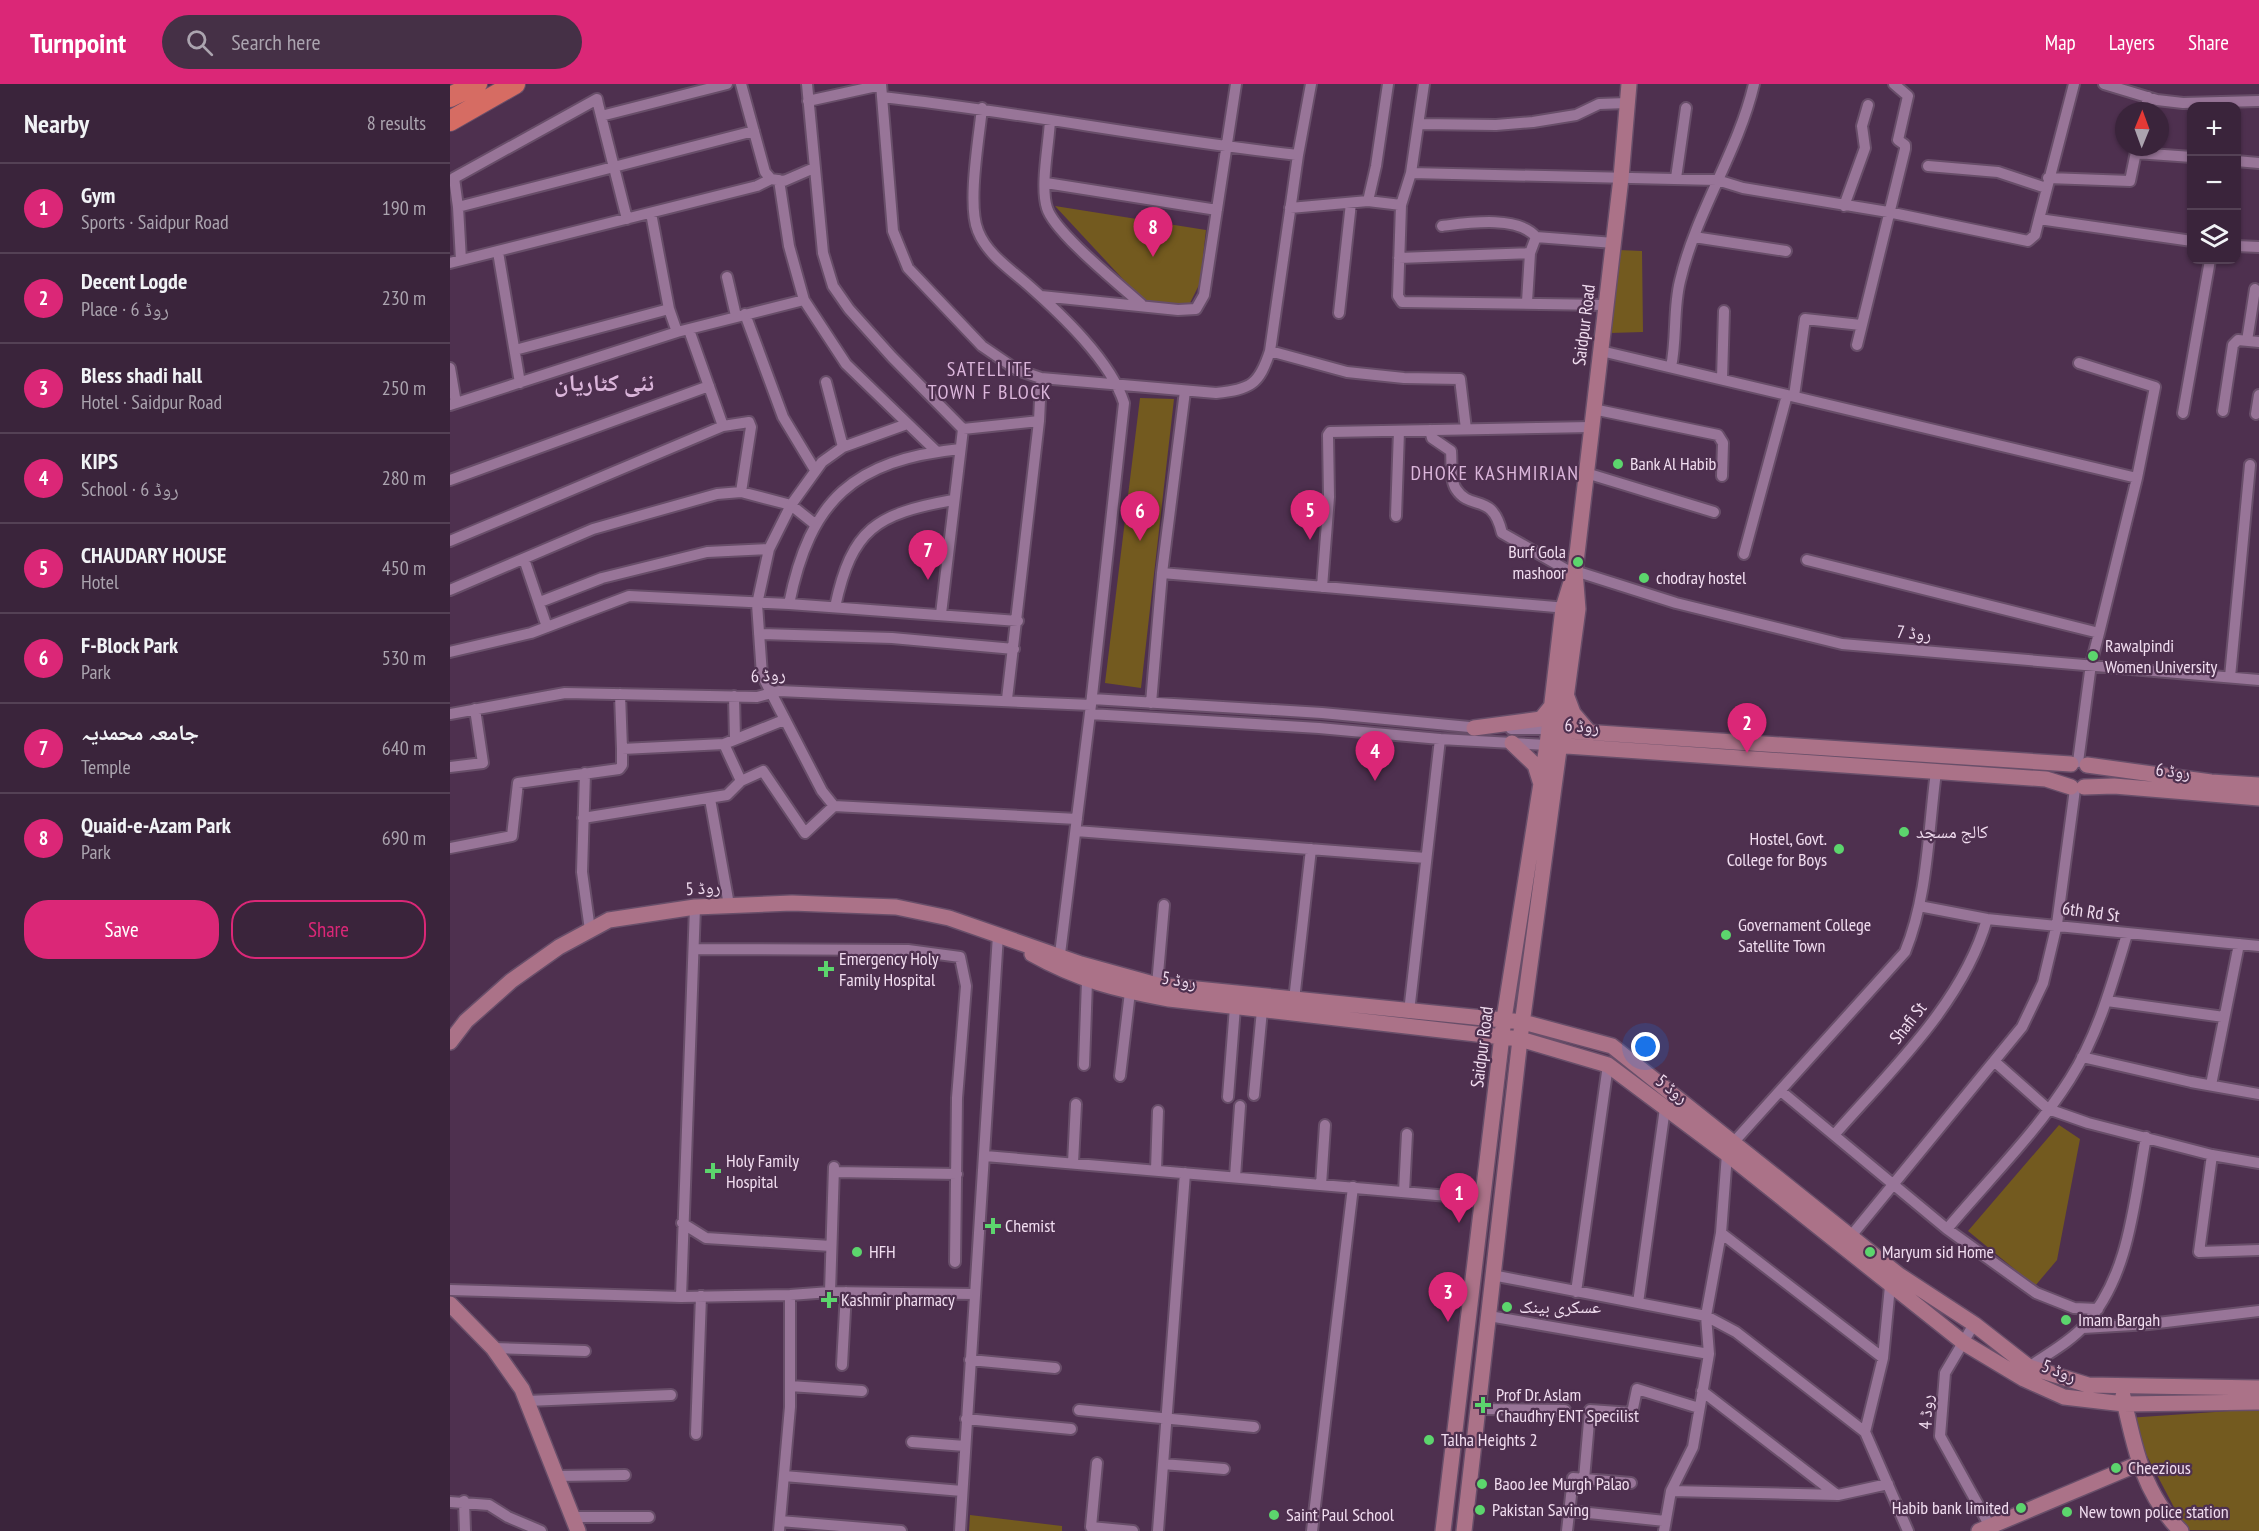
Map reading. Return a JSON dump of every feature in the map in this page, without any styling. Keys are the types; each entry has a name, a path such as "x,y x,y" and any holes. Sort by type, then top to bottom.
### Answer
{"highway":[{"path":"450,98 477,84"},
{"path":"450,121 516,84"}],"main road":[{"name":"Saidpur Road","path":"1443,1531 1504,1019 1541,784 1567,697 1570,609 1614,243 1629,84"},
{"name":"Saidpur Road","path":"1464,1531 1520,1039 1557,766 1550,708 1570,609"},
{"path":"1567,697 1573,713 1590,733"},
{"path":"1474,728 1541,719 1550,708"},
{"name":"روڈ 6","path":"1554,737 1590,733 2078,764 2211,782 2259,785"},
{"name":"روڈ 6","path":"1554,737 1602,747 2046,779 2077,788 2114,786 2259,798"},
{"path":"1512,743 1535,765 1541,784"},
{"path":"1557,766 1574,754 1602,747"},
{"path":"2078,764 2091,777 2077,788 2065,774 2078,764"},
{"name":"روڈ 5","path":"452,1035 511,981 559,947 609,920 695,907 792,903 897,908 949,918 998,935 1059,963 1088,981 1130,992 1235,1007 1520,1039 1608,1065 1665,1108 1730,1149 1851,1236 1894,1280 1974,1324 2029,1367 2088,1385 2121,1388 2259,1388"},
{"name":"روڈ 5","path":"1059,963 1157,985 1409,1012 1504,1019 1612,1046 1730,1149 1894,1280 1964,1343 2024,1379 2064,1397 2124,1404 2259,1402"},
{"path":"450,1304 456,1318 492,1348 522,1389 575,1524"},
{"path":"2121,1388 2138,1464 2173,1528"},
{"path":"1987,1529 2138,1464"}],"street":[{"path":"601,116 727,84"},
{"path":"741,84 765,172 775,180 789,246 804,300 846,364 936,451"},
{"path":"807,84 823,254 833,286 849,309 892,357 963,429 974,430 1040,421"},
{"path":"1041,296 1141,304 1178,310 1196,309 1204,295 1236,84"},
{"path":"808,101 881,85 893,231 908,268 982,345 1017,370 1041,378 1216,393 1244,390 1263,372 1270,351 1298,155 1311,84"},
{"path":"1368,201 1376,166 1388,84"},
{"path":"1424,84 1420,124 1411,173 1401,205 1398,296 1402,302 1527,302 1606,305"},
{"path":"1671,368 1680,282 1694,237 1755,84"},
{"path":"1857,345 1905,148 1905,145 1898,140 1908,96 1894,84"},
{"path":"1411,173 1717,180 1743,188 1888,212 2028,241 2035,236 2074,84"},
{"path":"2104,84 2148,97 2183,103 2259,101"},
{"path":"882,97 982,108 1226,147 1298,155"},
{"path":"2147,102 2148,97"},
{"path":"454,178 593,99 597,99 627,219"},
{"path":"1420,124 1496,125 1533,122 1576,115 1599,104 1627,103"},
{"path":"1844,206 1865,148 1862,126 1868,105"},
{"path":"982,108 975,181 975,216 978,231 989,250 1041,296 1118,383 1125,403 1059,963"},
{"path":"1676,178 1686,108"},
{"path":"1050,120 1046,183 1047,209 1059,228 1141,304"},
{"path":"458,207 754,131"},
{"path":"2169,154 2187,156"},
{"path":"1928,166 1998,172 2047,183 2130,181 2136,156"},
{"path":"2241,161 2259,163"},
{"path":"450,166 458,207 461,260"},
{"path":"450,263 775,180 784,181 814,168"},
{"path":"1046,183 1217,210"},
{"path":"1290,208 1368,201 1401,205"},
{"path":"1339,313 1351,203"},
{"path":"651,213 669,309 677,332"},
{"path":"2039,219 2187,240"},
{"path":"1442,226 1490,221 1528,230 1536,237 1614,243"},
{"path":"1527,302 1530,253 1536,237"},
{"path":"1694,237 1786,251"},
{"path":"2241,246 2259,247"},
{"path":"498,252 520,383"},
{"path":"1399,258 1530,253"},
{"path":"2183,413 2209,264"},
{"path":"727,277 783,417 815,470"},
{"path":"2247,341 2255,289"},
{"path":"450,368 453,404 677,332 804,300"},
{"path":"515,350 669,309"},
{"path":"1722,379 1724,311"},
{"path":"1744,554 1790,395 1804,319 1862,325"},
{"path":"689,330 723,426"},
{"path":"2223,411 2233,345 2238,340 2259,342"},
{"path":"1270,351 1347,372 1404,378 1460,379 1466,429"},
{"path":"1600,351 2137,478"},
{"path":"2078,764 2091,664 2137,478 2155,387 2079,363"},
{"path":"1007,699 1040,421 1041,378"},
{"path":"826,382 843,447"},
{"path":"450,480 709,386"},
{"path":"1151,703 1162,573 1185,392"},
{"path":"2256,414 2259,395"},
{"path":"1593,409 1721,437 1722,476"},
{"path":"450,541 723,426 745,421 749,422 751,427 741,492"},
{"path":"834,806 822,791 769,694 762,675 757,604 769,549 791,505 815,470 843,447 907,424"},
{"path":"1322,587 1329,497 1328,435 1333,430 1591,427"},
{"path":"941,614 963,429"},
{"name":"روڈ 7","path":"1430,430 1432,438 1451,451 1452,476 1456,489 1467,499 1490,507 1499,520 1502,533 1574,572 1676,603 1842,644 2259,680"},
{"path":"1396,516 1399,431"},
{"path":"789,604 796,570 816,525 827,506 847,485 870,470 936,451 960,449"},
{"path":"2230,677 2250,465"},
{"path":"1586,473 1714,512"},
{"path":"450,590 593,529 717,494 741,492 791,505 816,525"},
{"path":"835,607 856,544 866,533 882,519 910,508 953,500"},
{"path":"540,602 602,578 706,552 769,549"},
{"path":"524,559 547,627"},
{"path":"1807,560 2099,633"},
{"path":"1162,573 1570,609"},
{"path":"450,652 547,627 629,596 789,604 1018,621"},
{"path":"759,634 892,639 1014,648"},
{"name":"روڈ 6","path":"450,714 565,693 734,696 769,694 779,691 1007,699 1091,706 1177,719 1440,739 1512,743 1554,737"},
{"path":"450,848 512,836 518,783 622,768 620,694"},
{"path":"734,696 735,739"},
{"path":"1177,719 1180,704"},
{"name":"روڈ 6","path":"1091,706 1180,704 1322,714 1554,737"},
{"path":"450,767 483,763 475,709"},
{"path":"1319,728 1322,714"},
{"path":"622,749 723,744 784,720"},
{"path":"1409,1012 1440,739"},
{"path":"723,744 741,780"},
{"path":"583,818 727,795 741,780 763,771 805,833 834,806 1077,819"},
{"path":"1570,1511 1664,1526 1671,1491 1693,1447 1709,1354 1706,1316 1721,1233 1730,1149 1905,952 1914,930 1919,906 1936,772"},
{"path":"585,773 582,872 590,930"},
{"path":"1851,1236 2022,1027 2043,983 2057,924 2077,788"},
{"path":"710,799 729,905"},
{"path":"1076,831 1426,858"},
{"path":"1294,1000 1311,849"},
{"path":"1157,985 1164,905"},
{"name":"6th Rd St","path":"1919,906 1987,919 2057,924 2127,934 2259,946"},
{"path":"681,1297 695,907"},
{"name":"Shafi St","path":"1835,1134 1917,1040 1949,997 1970,965 1987,919"},
{"path":"1947,1229 2070,1080 2107,1001 2127,934"},
{"path":"960,1531 973,1294 986,1156 998,935"},
{"path":"2211,1085 2239,944"},
{"path":"695,949 908,950 960,957 966,986 957,1098 955,1262"},
{"path":"1084,1065 1088,981"},
{"path":"1120,1076 1130,992"},
{"path":"2107,1001 2224,1017"},
{"path":"1228,1096 1235,1007"},
{"path":"1254,1095 1262,1010"},
{"path":"2082,1057 2259,1094"},
{"path":"1994,1062 2048,1109 2088,1123 2212,1155 2259,1163"},
{"path":"1576,1292 1608,1065"},
{"path":"1782,1092 1947,1229 2036,1293 2074,1308 2098,1309"},
{"path":"1073,1163 1076,1104"},
{"path":"1236,1177 1240,1106"},
{"path":"1638,1303 1665,1108"},
{"path":"1156,1170 1158,1111"},
{"path":"1321,1185 1325,1125"},
{"path":"1404,1192 1407,1134"},
{"path":"2029,1367 2083,1328 2098,1309 2110,1288 2123,1255 2146,1137"},
{"path":"2212,1155 2199,1252 2259,1250"},
{"path":"986,1156 1483,1199"},
{"path":"830,1292 834,1170 957,1174"},
{"path":"1158,1531 1185,1173"},
{"path":"1311,1531 1353,1187"},
{"path":"682,1223 706,1238 831,1246"},
{"path":"1721,1233 1882,1358"},
{"path":"1492,1275 1706,1316 1736,1332 1865,1432 1908,1531"},
{"path":"1865,1432 1882,1358 1894,1280"},
{"path":"450,1290 681,1297 830,1292 973,1294"},
{"path":"842,1365 846,1292"},
{"path":"790,1295 790,1386 780,1526 901,1531"},
{"path":"696,1434 701,1296"},
{"path":"2083,1328 2149,1324 2259,1311"},
{"path":"1488,1316 1709,1354"},
{"name":"روڈ 4","path":"1974,1324 1945,1373 1940,1436 1987,1529"},
{"path":"492,1348 585,1351"},
{"path":"970,1360 1055,1368"},
{"path":"790,1386 861,1391"},
{"path":"1584,1479 1590,1410 1632,1413 1637,1389 1699,1408"},
{"path":"1702,1391 1838,1496"},
{"path":"527,1401 670,1395"},
{"path":"1478,1409 1565,1410"},
{"path":"1079,1410 1254,1427"},
{"path":"966,1419 1071,1429"},
{"path":"912,1442 965,1446"},
{"path":"1097,1463 1091,1527 1133,1531"},
{"path":"1163,1464 1224,1469"},
{"path":"557,1476 625,1476"},
{"path":"784,1476 962,1491"},
{"path":"1567,1531 1573,1478 1631,1483"},
{"path":"1671,1491 1838,1496 1888,1484"},
{"path":"450,1502 464,1501 489,1505 508,1517 541,1531"},
{"path":"464,1501 465,1531"},
{"path":"575,1524 649,1518"}],"shaded area":[{"path":"1055,206 1206,230 1200,283 1189,305 1146,304"},
{"path":"1619,250 1642,251 1643,332 1610,333"},
{"path":"1140,398 1174,399 1141,688 1105,683"},
{"path":"2059,1125 2080,1139 2057,1260 2035,1286 1968,1231"},
{"path":"2259,1409 2259,1531 2186,1530 2127,1418"},
{"path":"970,1515 1062,1526 1062,1531 969,1531"}],"place":[{"name":"Quaid-e-Azam Park","path":"1153,257"},
{"name":"Bank Al Habib","path":"1618,464"},
{"name":"CHAUDARY HOUSE","path":"1310,540"},
{"name":"F-Block Park","path":"1140,541"},
{"name":"Burf Gola mashoor","path":"1578,562"},
{"name":"chodray hostel","path":"1644,578"},
{"name":"جامعہ محمدیہ","path":"928,580"},
{"name":"Rawalpindi Women University","path":"2093,656"},
{"name":"Decent Logde","path":"1747,753"},
{"name":"KIPS","path":"1375,781"},
{"name":"کالج مسجد","path":"1904,832"},
{"name":"Hostel, Govt. College for Boys","path":"1839,849"},
{"name":"Governament College Satellite Town","path":"1726,935"},
{"name":"Emergency Holy Family Hospital","path":"826,969"},
{"name":"Holy Family Hospital","path":"713,1171"},
{"name":"Gym","path":"1459,1223"},
{"name":"Chemist","path":"993,1226"},
{"name":"HFH","path":"857,1252"},
{"name":"Maryum sid Home","path":"1870,1252"},
{"name":"Kashmir pharmacy","path":"829,1300"},
{"name":"عسکری بینک","path":"1507,1307"},
{"name":"Imam Bargah","path":"2066,1320"},
{"name":"Bless shadi hall","path":"1448,1322"},
{"name":"Prof Dr. Aslam Chaudhry ENT Specilist","path":"1483,1405"},
{"name":"Talha Heights 2","path":"1429,1440"},
{"name":"Cheezious","path":"2116,1468"},
{"name":"Baoo Jee Murgh Palao","path":"1482,1484"},
{"name":"Habib bank limited","path":"2021,1508"},
{"name":"Pakistan Saving","path":"1480,1510"},
{"name":"New town police station","path":"2067,1512"},
{"name":"Saint Paul School","path":"1274,1515"}],"district":[{"name":"SATELLITE TOWN F BLOCK","path":"990,380"},
{"name":"نئی کٹاریان","path":"604,383"},
{"name":"DHOKE KASHMIRIAN","path":"1495,473"}]}
